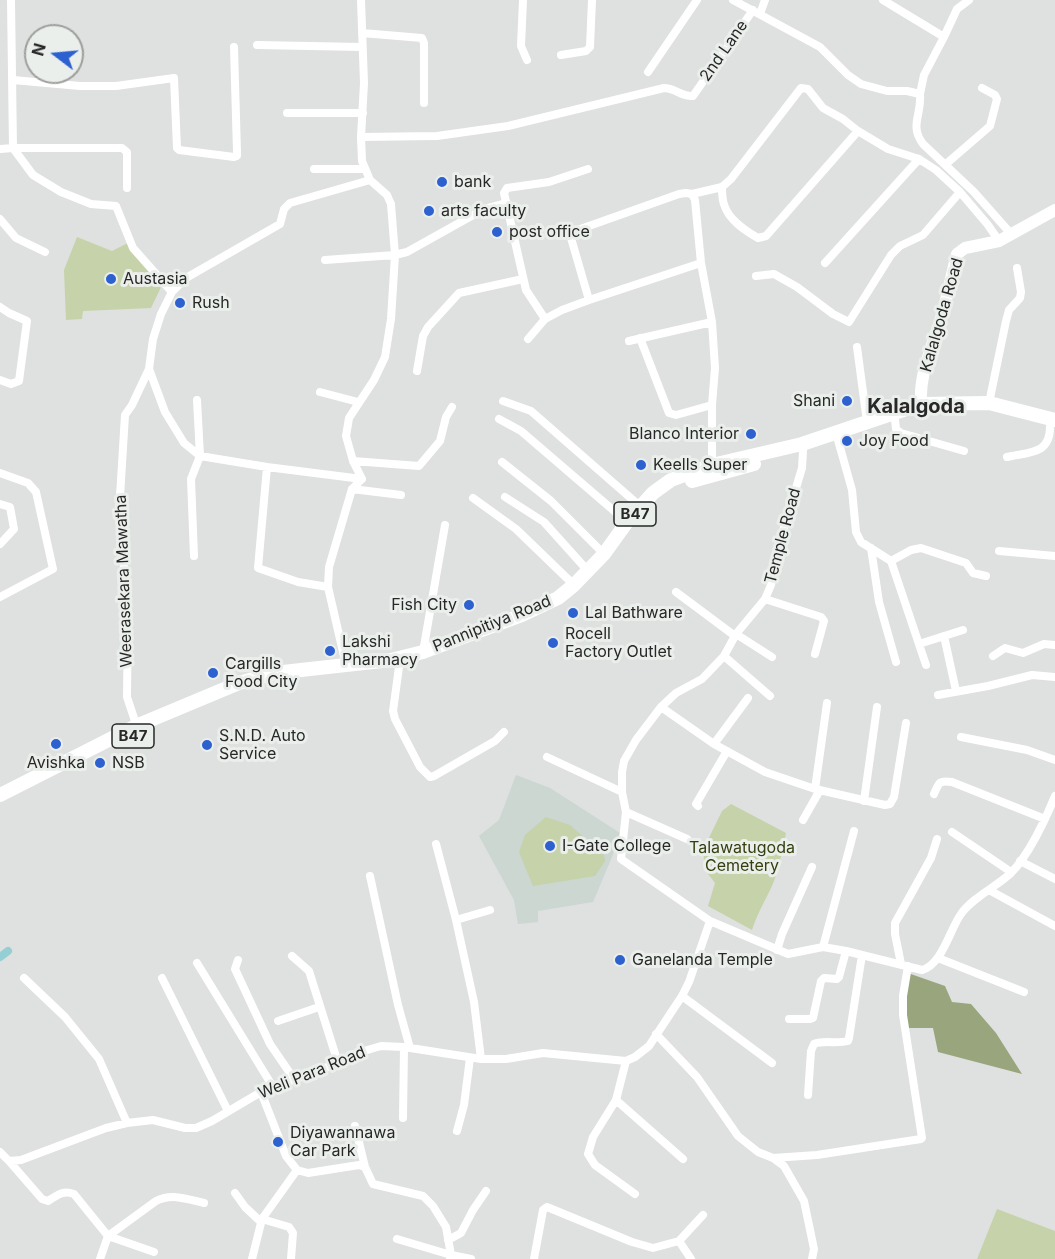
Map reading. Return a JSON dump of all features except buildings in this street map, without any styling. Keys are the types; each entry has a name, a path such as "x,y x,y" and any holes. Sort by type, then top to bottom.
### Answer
{"main road":[{"name":"Pannipitiya Road","path":"837,436 867,422 922,408 989,404 1053,425"},
{"name":"Pannipitiya Road","path":"0,803 137,730 241,690 307,676 399,667 525,622 561,604 580,591 661,498 691,481 895,420 922,408 988,411 1053,425"},
{"name":"Pannipitiya Road","path":"0,795 239,683 274,673 391,660 423,652 522,615 558,598 574,585 604,554 627,522 653,493 671,480 712,465 802,448"}],"street":[{"path":"11,0 13,148 33,175 61,192 91,204 116,206 133,248 172,292"},
{"path":"361,0 364,83 362,160 370,180 387,195 391,204 395,255 392,319 385,357 374,380 349,418 346,436 353,461 362,479"},
{"path":"523,0 521,46 527,60"},
{"path":"561,55 586,51 590,47 592,0"},
{"path":"648,72 698,0"},
{"path":"733,0 820,47 848,75 861,84 887,91 907,91 920,94"},
{"path":"756,12 765,0"},
{"path":"884,0 944,37"},
{"path":"969,0 957,9 924,75 916,124 917,136 974,192 1012,235"},
{"name":"2nd Lane","path":"361,137 437,136 508,126 664,88 669,88 686,97 693,96 756,12"},
{"path":"362,33 422,38 424,43 424,103"},
{"path":"257,45 362,47"},
{"path":"13,80 80,86 116,86 174,78 177,148 234,157 237,156 234,47"},
{"path":"589,300 571,238 572,232 679,194 686,192 692,194 722,187 731,179 801,88 808,89 823,108 858,131 888,149 919,159 936,170 960,192 999,241"},
{"path":"946,164 990,126 997,99 982,88"},
{"path":"287,113 363,113"},
{"path":"722,187 724,206 729,214 745,231 758,238 766,236 858,131"},
{"path":"0,149 122,148 127,152 127,188"},
{"path":"825,263 919,159"},
{"path":"314,169 365,169"},
{"path":"545,319 526,290 504,193 507,188 549,182 588,169"},
{"name":"Weerasekara Mawatha","path":"137,730 127,697 128,611 119,513 125,415 148,369 160,314 172,292 186,278 280,224 284,209 290,202 370,180"},
{"path":"756,276 774,274 797,287 832,314 849,322 891,255 900,246 923,235 960,192"},
{"path":"692,194 695,200 701,263 712,321 715,368 712,405 712,465"},
{"path":"325,260 395,255 406,252 484,208 506,203"},
{"name":"Kalalgoda Road","path":"922,408 923,375 943,312 957,254 965,248 999,241 1055,210"},
{"path":"0,219 16,238 45,252"},
{"path":"528,339 545,319 562,310 701,263"},
{"path":"989,404 1009,310 1020,298 1017,268"},
{"path":"417,371 423,336 428,327 459,293 523,279"},
{"path":"0,307 27,321 19,381 11,384 0,380"},
{"path":"629,340 712,321"},
{"path":"640,338 669,414 676,415 712,405"},
{"path":"857,347 867,422"},
{"path":"148,369 165,412 184,443 201,456 362,479"},
{"path":"320,392 358,402"},
{"path":"194,556 190,479 201,456 197,400"},
{"path":"503,401 531,411 641,507"},
{"path":"353,461 419,466 440,441 446,417 452,407"},
{"path":"499,419 521,431 627,522"},
{"path":"895,420 897,429 901,433 964,450"},
{"path":"1007,457 1042,449 1053,425"},
{"path":"837,436 852,490 856,532 861,542 891,561 926,665"},
{"name":"Temple Road","path":"710,921 621,859 626,812 621,772 624,761 636,740 661,707 676,693 702,679 724,656 736,635 765,599 771,585 783,531 802,468 802,448"},
{"path":"502,462 551,501 604,554"},
{"path":"267,467 258,568 298,582 328,587"},
{"path":"0,473 28,483 36,492 52,569 0,597"},
{"path":"346,665 328,587 329,567 352,489 362,479"},
{"path":"352,489 401,495"},
{"path":"505,496 544,522 588,571"},
{"path":"473,498 516,529 574,585"},
{"path":"0,504 9,507 14,529 0,544"},
{"path":"423,652 445,525"},
{"path":"871,548 879,602 896,662"},
{"path":"891,561 911,550 921,548 966,563 973,573 986,576"},
{"path":"999,551 1055,556"},
{"path":"676,592 736,635 772,657"},
{"path":"765,599 821,617 824,621 815,654"},
{"path":"919,644 963,630"},
{"path":"944,636 956,691"},
{"path":"993,656 1005,648 1023,653 1044,644 1055,645"},
{"path":"724,656 770,696"},
{"path":"399,667 393,711 395,719 420,767 430,777 495,741 504,732"},
{"path":"938,695 1032,675 1055,677"},
{"path":"714,744 748,698"},
{"path":"803,819 818,790 827,703"},
{"path":"661,707 714,744 765,772 818,790 885,805 890,804 894,797 906,723"},
{"path":"864,801 877,707"},
{"path":"962,736 1026,750 1055,760"},
{"path":"698,806 696,804 727,751"},
{"path":"547,758 622,792"},
{"path":"934,794 939,782 952,782 1045,819"},
{"path":"635,1194 595,1165 588,1154 593,1137 616,1100 626,1061 649,1046 682,996 710,921 788,954 823,947 922,970 928,968 938,958 960,914 970,903 1011,872 1020,861 1045,819 1055,796"},
{"path":"626,812 687,839"},
{"path":"823,947 854,831"},
{"path":"952,832 1011,872"},
{"path":"773,1158 818,1155 921,1140 903,1015 905,965 896,942 895,922 931,858 937,839"},
{"path":"436,844 474,1002 481,1059"},
{"path":"1020,861 1055,879"},
{"path":"777,950 782,933 812,867"},
{"path":"370,876 407,1047 404,1118"},
{"path":"989,890 1055,926"},
{"path":"456,920 490,910"},
{"path":"789,1018 810,1020 813,1018 822,979 837,979 846,951"},
{"path":"808,1095 811,1051 814,1044 848,1041 862,955"},
{"path":"292,956 309,971 338,1063"},
{"path":"938,958 1024,992"},
{"path":"237,960 235,969 270,1044 294,1079"},
{"path":"197,963 273,1088"},
{"path":"24,978 65,1017 99,1059 127,1123"},
{"path":"162,978 228,1111"},
{"path":"682,996 772,1063"},
{"path":"278,1022 319,1007"},
{"path":"656,1034 697,1077 738,1136 758,1152 773,1158 783,1166 804,1201 814,1249 812,1259"},
{"name":"Weli Para Road","path":"9,1161 21,1160 106,1128 127,1123 153,1120 185,1128 196,1128 261,1092 381,1046 407,1047 481,1059 506,1059 543,1053 626,1061"},
{"path":"457,1131 464,1105 470,1058"},
{"path":"261,1092 286,1156 297,1170 308,1173 359,1165 365,1167"},
{"path":"616,1100 683,1159"},
{"path":"355,1126 365,1167 373,1184 423,1196 433,1206 446,1227 450,1257"},
{"path":"0,1152 42,1199 48,1201 68,1191 74,1194 108,1236 153,1252"},
{"path":"252,1259 261,1221 297,1170"},
{"path":"448,1240 461,1233 486,1191"},
{"path":"235,1193 245,1207 261,1221 289,1227 293,1233 291,1259"},
{"path":"100,1259 108,1236 163,1197 176,1196 204,1203"},
{"path":"534,1259 543,1210 547,1207 632,1242 653,1248 679,1241 703,1215"},
{"path":"396,1239 450,1257 471,1259"},
{"path":"679,1241 691,1259"}],"shaded area":[{"name":"I-Gate College","path":"516,775 550,788 620,833 593,902 538,911 538,922 518,924 514,900 479,836 499,820"}],"green space":[{"name":"Austasia","path":"77,237 112,251 128,243 163,283 151,308 83,311 82,319 66,320 64,270"},
{"name":"Talawatugoda Cemetery","path":"731,804 786,833 774,880 752,930 708,906 715,883 705,870 703,850 722,811"},
{"path":"546,817 570,825 604,855 605,861 595,876 533,886 519,852 525,835"},
{"path":"905,972 945,986 952,1002 971,1004 996,1033 1022,1074 938,1052 933,1028 904,1028"},
{"path":"997,1209 1055,1231 1055,1259 977,1259"}],"waterway":[{"path":"0,957 8,951"}],"place":[{"name":"bank","path":"442,182"},
{"name":"arts faculty","path":"429,211"},
{"name":"post office","path":"497,232"},
{"name":"Austasia","path":"111,279"},
{"name":"Rush","path":"180,303"},
{"name":"Shani","path":"847,401"},
{"name":"Blanco Interior","path":"751,434"},
{"name":"Joy Food","path":"847,441"},
{"name":"Keells Super","path":"641,465"},
{"name":"Fish City","path":"469,605"},
{"name":"Lal Bathware","path":"573,613"},
{"name":"Rocell Factory Outlet","path":"553,643"},
{"name":"Lakshi Pharmacy","path":"330,651"},
{"name":"Cargills Food City","path":"213,673"},
{"name":"Avishka","path":"56,744"},
{"name":"S.N.D. Auto Service","path":"207,745"},
{"name":"NSB","path":"100,763"},
{"name":"I-Gate College","path":"550,846"},
{"name":"Ganelanda Temple","path":"620,960"},
{"name":"Diyawannawa Car Park","path":"278,1142"}],"district":[{"name":"Kalalgoda","path":"916,407"}]}
